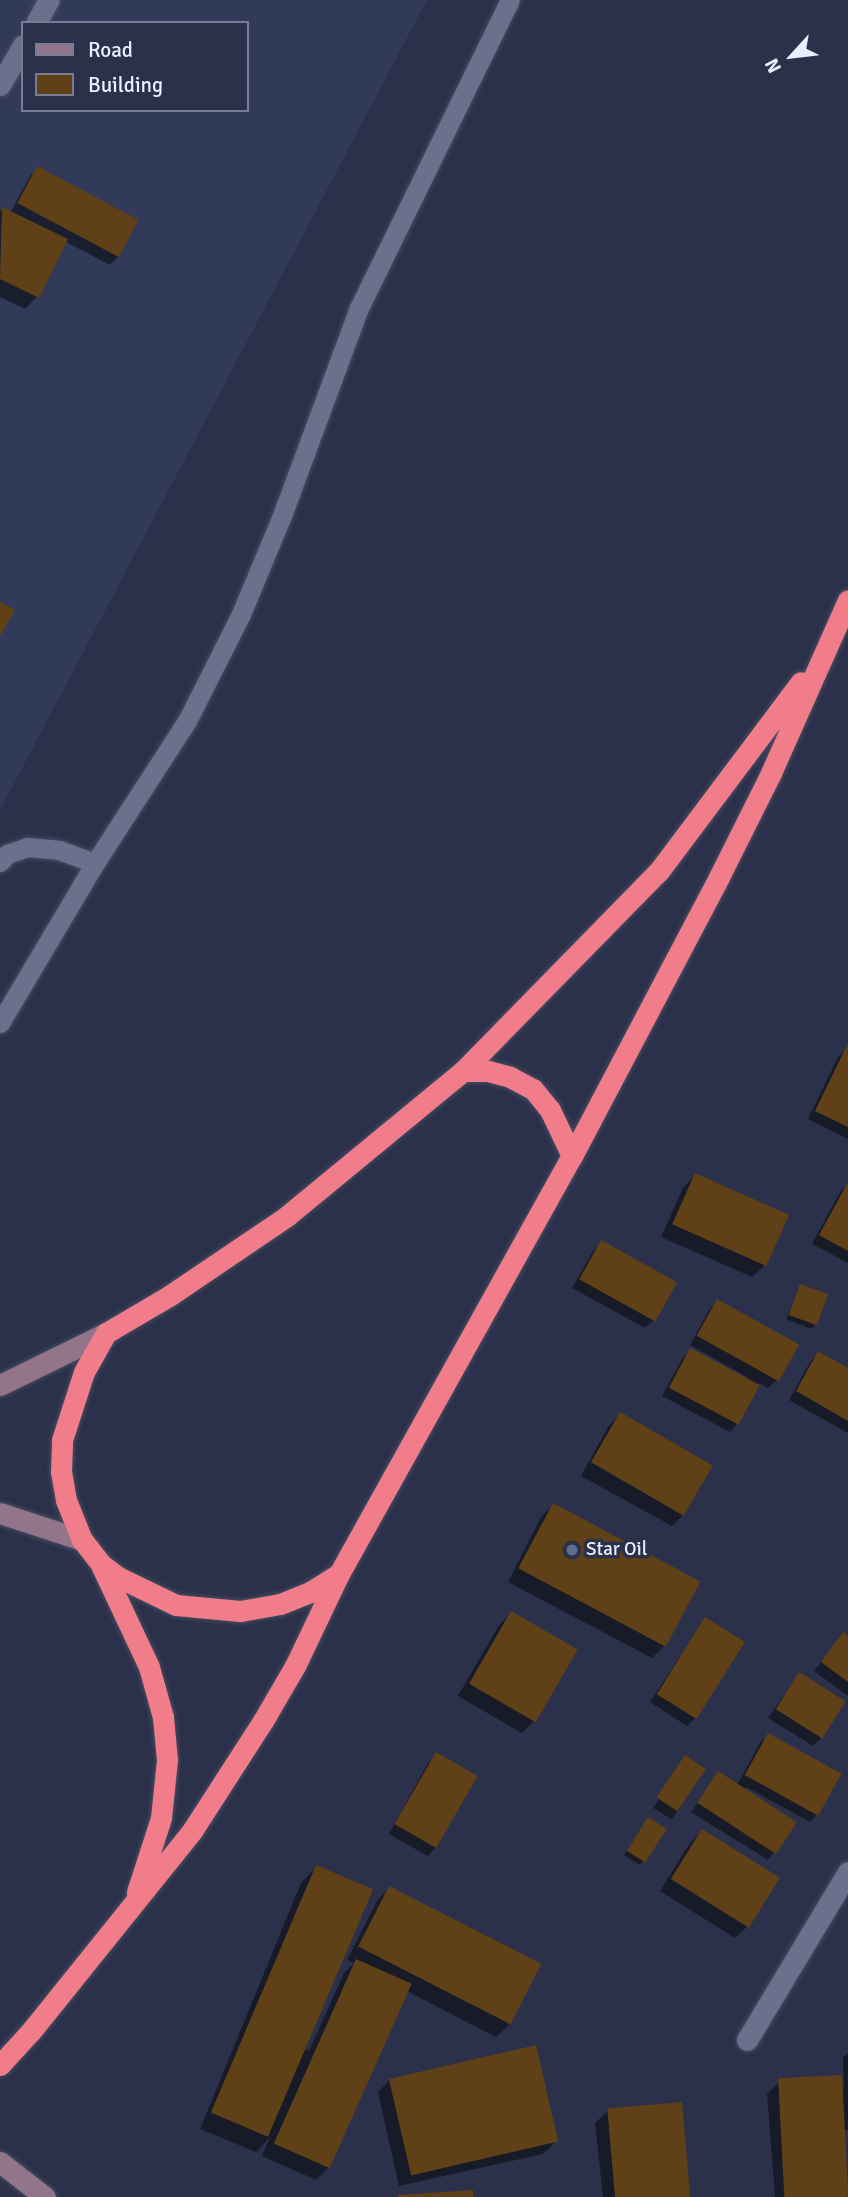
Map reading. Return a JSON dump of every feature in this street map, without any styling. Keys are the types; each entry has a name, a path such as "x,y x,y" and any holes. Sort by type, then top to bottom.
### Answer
{"highway":[{"path":"0,2065 32,2030 192,1831 264,1721 296,1664 339,1574 572,1156 725,865 848,600"},
{"path":"132,1908 161,1818 167,1760 163,1717 149,1667 101,1564 82,1540 66,1500 61,1472 62,1440 84,1372 106,1333 169,1296 287,1216 463,1071 659,871 709,808 825,650"},
{"path":"463,1071 488,1071 510,1077 533,1088 550,1110 572,1156"},
{"path":"101,1564 118,1577 176,1605 240,1611 280,1604 310,1592 339,1574"}],"main road":[{"path":"0,1385 106,1333"},
{"path":"0,1513 82,1540"},
{"path":"0,2162 45,2197"}],"street":[{"path":"37,21 49,0"},
{"path":"0,85 21,48"},
{"path":"747,2040 848,1872"}],"lane":[{"path":"0,1023 95,863 187,721 241,614 283,513 359,308 510,0"},
{"path":"0,862 7,854 27,847 59,850 95,863"}],"shaded area":[{"path":"0,0 427,0 0,810"}],"building":[{"path":"37,166 139,220 119,257 17,203"},
{"path":"2,207 68,239 39,298 0,279"},
{"path":"0,602 15,610 0,636"},
{"path":"848,1043 848,1127 815,1111"},
{"path":"695,1173 789,1215 766,1266 672,1224"},
{"path":"848,1182 848,1251 819,1235"},
{"path":"601,1240 677,1282 655,1322 579,1279"},
{"path":"800,1284 828,1294 817,1325 789,1315"},
{"path":"717,1299 799,1345 779,1381 697,1336"},
{"path":"690,1348 760,1385 739,1425 669,1388"},
{"path":"818,1351 848,1368 848,1421 796,1391"},
{"path":"620,1412 713,1466 684,1516 591,1462"},
{"path":"553,1503 700,1581 666,1647 518,1568"},
{"path":"511,1611 578,1650 536,1722 469,1684"},
{"path":"705,1617 745,1642 697,1719 657,1694"},
{"path":"843,1632 848,1636 848,1682 821,1662"},
{"path":"799,1672 846,1701 822,1738 776,1709"},
{"path":"768,1733 841,1774 818,1816 745,1775"},
{"path":"436,1752 478,1776 436,1848 394,1824"},
{"path":"685,1755 706,1769 677,1811 656,1797"},
{"path":"718,1771 797,1822 776,1854 697,1803"},
{"path":"648,1817 667,1829 645,1863 627,1851"},
{"path":"702,1829 780,1878 749,1928 671,1879"},
{"path":"316,1865 373,1889 268,2137 211,2113"},
{"path":"389,1886 541,1964 510,2024 358,1947"},
{"path":"356,1959 412,1984 330,2168 274,2144"},
{"path":"536,2045 558,2141 411,2175 389,2079"},
{"path":"842,2075 848,2197 784,2197 778,2078"},
{"path":"682,2102 690,2197 615,2197 607,2109"},
{"path":"473,2190 473,2197 398,2197 398,2195"}],"place":[{"name":"Star Oil","path":"572,1550"}]}
